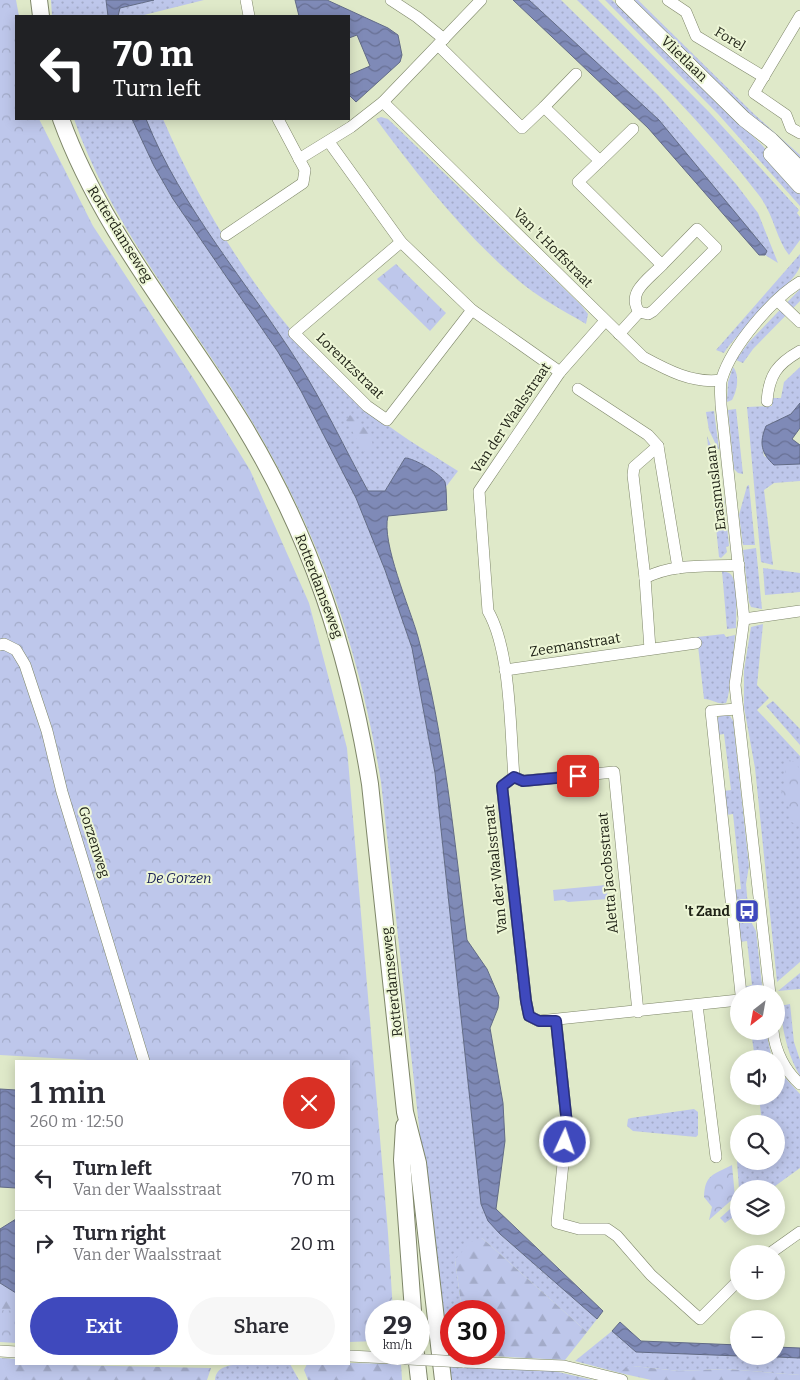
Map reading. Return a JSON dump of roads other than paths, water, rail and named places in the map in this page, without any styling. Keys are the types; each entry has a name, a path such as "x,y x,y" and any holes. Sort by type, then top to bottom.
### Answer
{"main road":[{"path":"40,0 41,15"},
{"name":"Rotterdamseweg","path":"61,120 84,175 105,212 242,424 267,466 301,536 329,606 352,686 370,784 405,1112 418,1163 443,1380"},
{"name":"Rotterdamseweg","path":"405,1112 402,1160 412,1300"},
{"path":"417,1365 419,1380"}],"street":[{"path":"246,0 249,15"},
{"path":"391,0 417,17 522,128 576,74"},
{"path":"299,160 329,142 383,102 480,0"},
{"name":"Vlietlaan","path":"623,0 744,119 771,140 800,169"},
{"name":"Forel","path":"668,0 686,12 696,36 764,77"},
{"path":"800,16 754,93 786,115 791,128 800,133"},
{"name":"Van 't Hoffstraat","path":"383,102 643,357 672,372 706,381 721,380"},
{"path":"544,107 600,161"},
{"name":"Vlietlaan","path":"744,119 764,146 800,186"},
{"path":"226,235 303,183 305,170 279,120"},
{"path":"633,129 578,182 662,265"},
{"path":"329,142 401,242 472,310 560,372"},
{"path":"697,229 716,248 653,311 648,314 639,312 634,304 634,294 697,229"},
{"name":"Lorentzstraat","path":"401,242 294,333 367,406 387,420 472,310"},
{"name":"Erasmuslaan","path":"769,985 735,685 744,619 721,405 721,380 728,362 745,335 795,285 800,271"},
{"path":"778,301 800,322"},
{"path":"619,334 639,312"},
{"name":"Van der Waalsstraat","path":"556,1021 539,1021 529,1016 526,1001 502,786 514,777 505,670 496,624 488,610 479,491 560,372 605,321"},
{"path":"767,402 768,385 774,372 800,351"},
{"path":"578,389 648,435 658,446 678,568"},
{"path":"650,649 645,578 633,475 634,467 658,446"},
{"path":"645,578 656,572 678,568 739,565"},
{"path":"744,619 800,611"},
{"name":"Zeemanstraat","path":"505,670 696,643"},
{"name":"Gorzenweg","path":"0,645 4,644 16,650 25,665 47,730 62,792 144,1060"},
{"path":"737,709 710,711 740,985"},
{"name":"Aletta Jacobsstraat","path":"514,777 523,781 614,772 638,1012"},
{"path":"730,1001 556,1021 567,1124 557,1222 579,1229 607,1229 617,1236 651,1275 700,1319 730,1289"},
{"path":"697,1005 716,1157"},
{"path":"774,1040 788,1074 800,1084"},
{"path":"782,1245 800,1232"},
{"path":"0,1351 15,1352"},
{"path":"350,1356 564,1366 622,1380"}],"water":[{"path":"106,0 154,0 120,8 118,15 108,15"},
{"path":"295,0 327,0 388,28 398,35 402,55 400,62 356,102 350,96 350,75 370,66 357,35 350,38 350,15 299,15"},
{"path":"513,0 529,0 659,120 767,251 765,255 759,255 648,128"},
{"path":"132,120 146,120 161,152 196,214 308,379 368,491 385,491 405,458 427,467 445,482 447,510 388,516 387,527 392,558 418,637 435,712 448,788 467,940 487,969 499,997 498,1008 490,1028 503,1103 505,1141 496,1209 603,1311 597,1319 500,1234 488,1221 481,1204 435,773 412,648 385,570 356,498 301,391 278,352 173,199 154,166"},
{"path":"800,403 800,428 792,439 800,445 800,464 774,465 766,456 762,447 762,438 766,426 791,414"},
{"path":"0,1089 15,1090 15,1188 0,1187"},
{"path":"15,1220 15,1292 0,1283 0,1229"},
{"path":"620,1322 641,1341 730,1345 730,1356 636,1352 612,1331"},
{"path":"785,1347 800,1348 800,1358 785,1357"}],"place":[{"name":"'t Zand","path":"747,911"}],"park label":[{"name":"De Gorzen","path":"179,878"}]}
